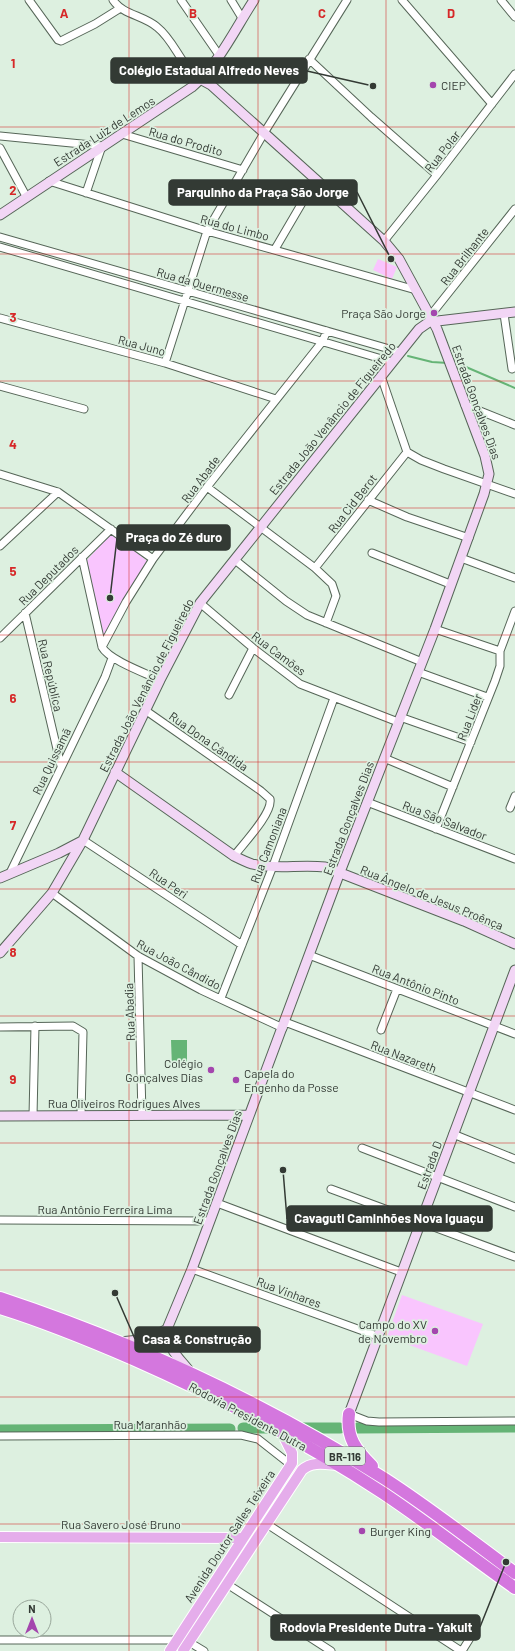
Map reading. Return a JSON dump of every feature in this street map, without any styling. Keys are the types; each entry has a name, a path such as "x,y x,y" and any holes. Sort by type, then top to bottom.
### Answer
{"highway":[{"name":"Rodovia Presidente Dutra","path":"0,1298 120,1342 192,1374 281,1419 384,1479 416,1500 515,1573"},
{"name":"Rodovia Presidente Dutra","path":"0,1308 101,1345 205,1391 258,1419 339,1465 383,1494 515,1588"},
{"path":"349,1414 349,1430 353,1445 384,1479"}],"main road":[{"name":"Avenida Doutor Salles Teixeira","path":"170,1651 291,1464 292,1453 281,1433"},
{"name":"Avenida Doutor Salles Teixeira","path":"183,1651 249,1553 302,1470 307,1466 319,1463 339,1465"},
{"path":"278,1484 285,1484 289,1490"},
{"name":"Rua Savero José Bruno","path":"0,1537 242,1538"},
{"path":"242,1538 248,1546 249,1553"}],"street":[{"path":"29,0 58,40 61,41 95,24 119,9"},
{"path":"113,0 119,9 136,15 158,27 189,70 200,79"},
{"path":"181,0 219,55"},
{"path":"231,0 242,18"},
{"name":"Estrada Luiz de Lemos","path":"0,215 26,196 179,97 200,79 219,55 254,0"},
{"path":"165,363 207,231 264,133 347,0"},
{"path":"402,0 492,104"},
{"path":"501,0 515,17"},
{"path":"309,59 371,117 437,175"},
{"name":"Rua Polar","path":"384,241 515,74"},
{"name":"Estrada Gonçalves Dias","path":"167,1329 192,1269 248,1115 284,1025 340,872 435,629 450,584 469,538 488,483 489,474 485,456 464,405 432,318 399,260 384,241 316,179 211,85 200,79"},
{"name":"Rua do Prodito","path":"122,134 242,170"},
{"path":"0,136 102,146 86,193"},
{"path":"0,148 26,196"},
{"path":"275,249 316,179"},
{"name":"Rua do Limbo","path":"49,181 207,231 416,290"},
{"name":"Rua Brilhante","path":"432,318 515,209"},
{"name":"Rua da Quermesse","path":"0,237 400,352"},
{"name":"Rua da Quermesse","path":"0,247 392,362"},
{"name":"Estrada João Venâncio de Figueiredo","path":"0,952 52,893 83,840 145,710 200,603 400,352 420,328 432,318 504,314 515,312"},
{"path":"504,314 512,369"},
{"name":"Rua Juno","path":"0,318 165,363 276,399"},
{"name":"Rua Abade","path":"102,647 126,602 153,559 207,487 322,342 327,331"},
{"path":"381,376 407,452 420,460 444,470 488,483 515,494"},
{"path":"0,386 84,409"},
{"path":"464,405 515,423"},
{"name":"Rua Cid Berot","path":"315,568 407,452"},
{"path":"0,474 58,492 153,559"},
{"path":"207,487 315,568 332,584 335,590 335,600 326,623"},
{"path":"0,546 58,492"},
{"path":"368,500 407,517 469,538"},
{"name":"Rua Deputados","path":"0,638 111,529"},
{"path":"372,553 450,584"},
{"path":"82,557 102,647 112,658 160,680"},
{"path":"461,558 515,578"},
{"path":"235,560 286,601 307,615 422,662"},
{"name":"Rua Camões","path":"200,603 253,648 300,684 334,698 471,742"},
{"name":"Rua Líder","path":"436,829 500,666 500,652 515,611"},
{"name":"Rua República","path":"25,613 61,766"},
{"path":"435,629 500,652"},
{"path":"229,694 253,648"},
{"name":"Rua Quissamã","path":"10,873 105,677 112,658"},
{"path":"418,672 488,697"},
{"name":"Rua Camoniana","path":"220,998 242,945 334,698"},
{"name":"Rua Dona Cândida","path":"145,710 261,791 270,799 270,808 234,856"},
{"path":"384,758 453,787"},
{"name":"Rua Ângelo de Jesus Proênça","path":"115,772 234,856 250,864 272,866 312,865 340,872 515,944"},
{"path":"510,808 515,796"},
{"name":"Rua São Salvador","path":"367,802 515,859"},
{"path":"0,878 59,853 83,840"},
{"name":"Rua Peri","path":"83,840 242,945"},
{"name":"Rua João Cândido","path":"52,893 138,956 220,998 284,1025"},
{"name":"Rua Antônio Pinto","path":"309,955 515,1034"},
{"name":"Rua Abadia","path":"138,956 142,1115"},
{"name":"Estrada D","path":"349,1414 493,1025 513,980 515,970"},
{"path":"382,1030 397,989"},
{"name":"Rua Nazareth","path":"284,1025 515,1110"},
{"path":"34,1116 35,1026"},
{"path":"0,1027 73,1026 83,1032 80,1115"},
{"name":"Rua Oliveiros Rodrigues Alves","path":"0,1116 248,1115"},
{"path":"453,1134 515,1159"},
{"path":"362,1148 515,1207"},
{"path":"331,1189 515,1256"},
{"path":"217,1203 401,1272"},
{"name":"Rua Antônio Ferreira Lima","path":"0,1220 210,1221"},
{"name":"Rua Vinhares","path":"192,1269 377,1336"},
{"path":"120,1342 149,1339 167,1329 168,1344 171,1350 192,1374"},
{"path":"349,1414 362,1419 379,1422 515,1421"},
{"name":"Rua Maranhão","path":"0,1436 241,1435 258,1440 277,1452 291,1464"},
{"path":"267,1524 461,1651 475,1630"},
{"path":"227,1584 331,1651"},
{"path":"0,1640 177,1640"},
{"path":"189,1642 204,1651"}],"shaded area":[{"path":"378,259 397,267 392,279 373,270"},
{"path":"112,533 147,561 103,636 87,560"},
{"path":"171,1040 187,1040 187,1068 172,1068"},
{"name":"Campo do XV de Novembro","path":"402,1295 483,1324 467,1366 387,1337"}],"waterway":[{"path":"408,356 432,362 448,363"},
{"path":"454,364 459,364 515,388"},
{"path":"357,1428 515,1427"},
{"path":"243,1428 276,1428"},
{"path":"295,1428 340,1428"},
{"path":"0,1430 230,1429"}],"place":[{"name":"CIEP","path":"433,85"},
{"name":"Colégio Estadual Alfredo Neves","path":"373,86"},
{"name":"Parquinho da Praça São Jorge","path":"391,259"},
{"name":"Praça São Jorge","path":"434,313"},
{"name":"Praça do Zé duro","path":"110,598"},
{"name":"Colégio Gonçalves Dias","path":"211,1070"},
{"name":"Capela do Engenho da Posse","path":"236,1080"},
{"name":"Cavaguti Caminhões Nova Iguaçu","path":"283,1170"},
{"name":"Casa & Construção","path":"115,1293"},
{"name":"Campo do XV de Novembro","path":"435,1331"},
{"name":"Burger King","path":"362,1531"},
{"name":"Rodovia Presidente Dutra - Yakult","path":"506,1562"}]}
